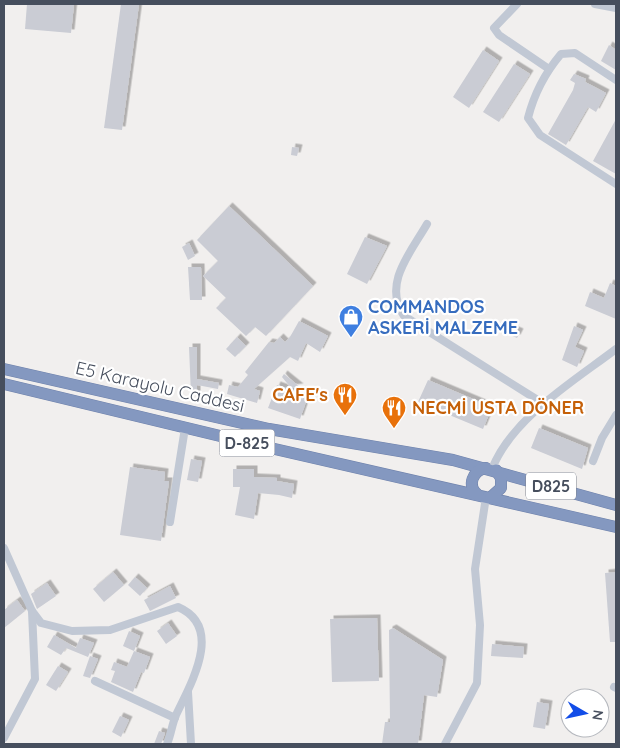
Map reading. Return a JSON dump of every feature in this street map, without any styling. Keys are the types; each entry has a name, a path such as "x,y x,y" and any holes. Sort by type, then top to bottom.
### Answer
{"highway":[{"name":"E5 Karayolu Caddesi","path":"4,369 269,429 453,460 616,505"},
{"name":"E5 Karayolu Caddesi","path":"4,384 616,528"},
{"path":"491,469 502,483 499,492 485,496 472,488 472,479 478,471 491,469"}],"street":[{"path":"517,4 494,28 499,35 549,69"},
{"path":"595,4 616,8"},
{"path":"616,80 575,53 561,54 549,69 532,102 528,118 540,135 616,184"},
{"path":"427,224 396,278 395,296 400,311 404,316 544,404"},
{"path":"491,469 497,457 518,430 544,404 616,350"},
{"path":"593,461 602,438 616,415"},
{"path":"170,522 185,428"},
{"path":"445,744 477,684 480,625 475,569 485,496"},
{"path":"4,548 32,611 41,623 72,631 110,630 178,608 182,609 196,622 203,638 199,662 174,718 167,744"},
{"path":"4,738 35,679 32,611"},
{"path":"95,681 174,718"},
{"path":"188,690 190,744"}],"building":[{"path":"27,4 74,4 71,33 25,29"},
{"path":"121,4 139,4 122,130 104,128"},
{"path":"609,45 616,50 616,70 601,61"},
{"path":"483,50 499,61 469,108 453,97"},
{"path":"514,64 530,74 499,122 483,112"},
{"path":"574,74 586,79 585,82 606,93 596,112 588,107 566,145 548,134 573,90 575,83 570,80"},
{"path":"616,119 616,174 593,161"},
{"path":"292,147 299,148 297,156 291,155"},
{"path":"229,206 313,286 266,336 255,327 246,336 216,308 226,298 203,276 218,261 197,240"},
{"path":"365,237 387,246 367,284 347,274"},
{"path":"189,243 195,256 188,260 182,247"},
{"path":"188,267 201,267 202,300 190,300"},
{"path":"610,283 616,286 616,319 585,306 590,292 604,298"},
{"path":"299,321 328,336 320,352 306,343 298,361 290,357 254,389 260,391 257,403 227,394 229,385 238,387 248,375 245,372 269,342 274,343 280,337 285,342"},
{"path":"574,326 583,330 575,347 584,351 577,367 562,360"},
{"path":"513,329 520,332 517,338 510,335"},
{"path":"237,337 246,346 235,357 226,349"},
{"path":"189,347 197,347 197,379 219,383 218,389 197,385 197,395 191,395"},
{"path":"284,374 300,387 291,388 282,377"},
{"path":"428,380 492,407 483,429 418,402"},
{"path":"277,385 308,396 300,419 268,408"},
{"path":"539,428 588,448 582,469 531,448"},
{"path":"191,459 202,461 198,482 187,480"},
{"path":"130,467 165,472 164,481 169,481 161,541 120,535"},
{"path":"233,469 254,469 254,477 277,478 277,481 294,484 292,498 258,493 254,519 235,515 240,487 233,487"},
{"path":"113,572 124,585 104,602 93,589"},
{"path":"616,572 616,642 610,642 605,573"},
{"path":"135,577 147,588 140,596 128,585"},
{"path":"47,583 56,596 37,609 31,594"},
{"path":"170,586 176,598 150,611 144,600"},
{"path":"17,600 25,611 4,628 4,610"},
{"path":"377,618 379,681 332,682 330,619"},
{"path":"168,623 177,636 166,644 157,631"},
{"path":"393,628 443,660 437,697 424,695 418,744 382,744 385,722 390,722 389,630"},
{"path":"129,631 140,636 134,651 123,646"},
{"path":"54,635 76,648 80,638 94,643 88,657 66,648 61,655 47,647"},
{"path":"492,644 524,647 523,658 491,656"},
{"path":"134,651 150,657 144,673 141,672 133,692 111,682 115,671 111,670 114,662 127,667"},
{"path":"90,656 98,659 90,678 83,676"},
{"path":"58,666 68,672 56,691 46,685"},
{"path":"537,702 549,704 545,729 533,727"},
{"path":"120,716 129,720 121,737 112,732"},
{"path":"159,731 165,733 161,744 154,744"}],"place":[{"name":"COMMANDOS ASKERİ MALZEME","path":"351,338"},
{"name":"CAFE's","path":"345,416"},
{"name":"NECMİ USTA DÖNER","path":"394,429"}]}
